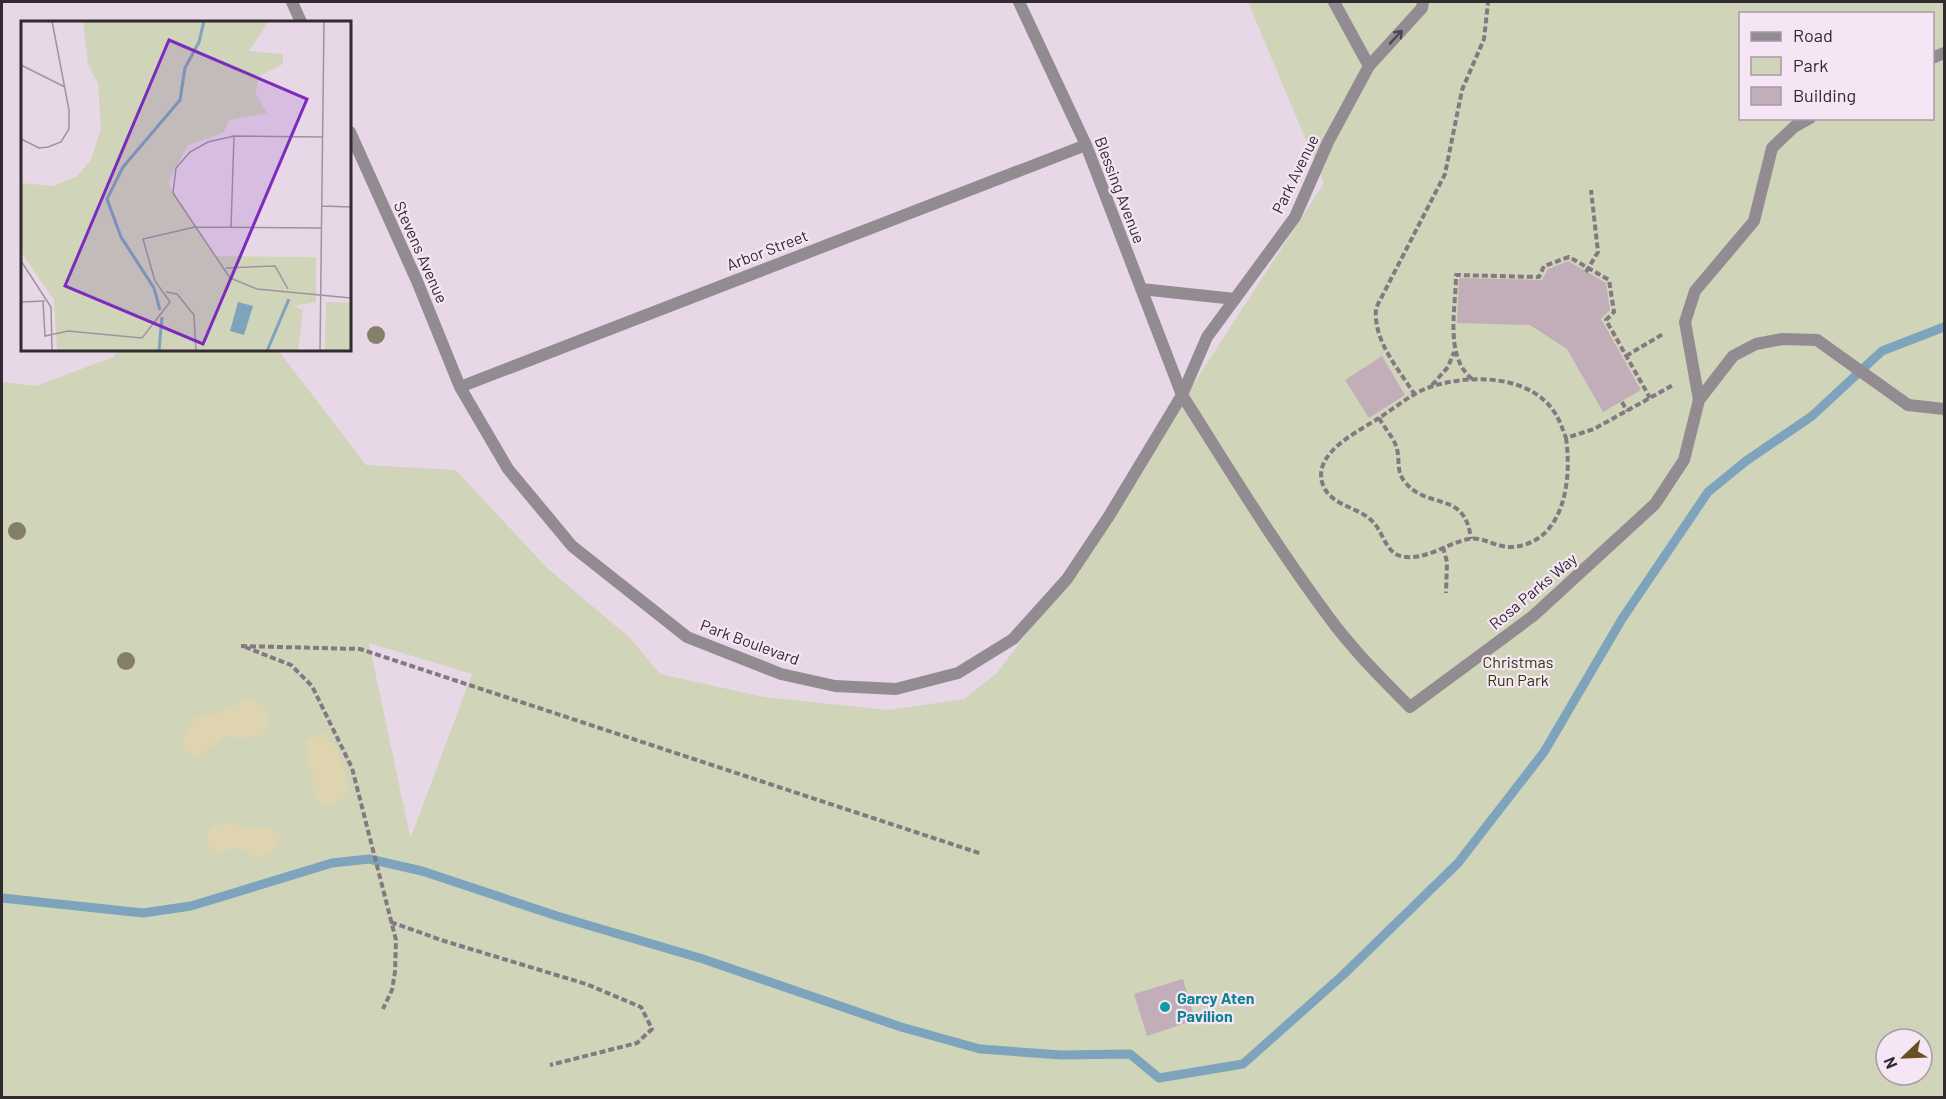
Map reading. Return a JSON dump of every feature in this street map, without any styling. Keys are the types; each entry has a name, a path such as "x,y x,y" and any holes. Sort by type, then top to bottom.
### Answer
{"street":[{"path":"292,2 301,21"},
{"name":"Blessing Avenue","path":"1019,2 1086,145 1182,395"},
{"path":"1334,2 1369,66"},
{"name":"Park Avenue","path":"1182,395 1207,337 1295,217 1328,142 1369,66 1422,8 1423,2"},
{"path":"1699,400 1685,322 1695,291 1754,221 1772,148 1794,127 1806,120"},
{"name":"Stevens Avenue","path":"351,134 417,280 460,387"},
{"name":"Arbor Street","path":"460,387 1086,145"},
{"path":"1141,289 1235,299"},
{"name":"Rosa Parks Way","path":"1182,395 1328,617 1366,663 1410,707 1533,616 1655,504 1684,460 1699,400 1733,356 1756,344 1782,339 1816,340 1908,405 1944,409"},
{"name":"Park Boulevard","path":"460,387 508,469 572,546 687,637 782,674 835,686 896,689 958,673 1013,639 1073,570 1109,516 1182,395"}],"path":[{"path":"1415,395 1380,339 1376,329 1376,308 1445,174 1462,90 1484,39 1488,3"},
{"path":"1588,270 1598,252 1591,190"},
{"path":"1428,388 1473,380 1503,381 1533,393 1555,413 1566,438 1568,476 1559,514 1553,526 1544,534 1521,545 1510,547 1472,538 1414,557 1398,555 1385,543 1372,520 1342,504 1323,484 1321,475 1327,458 1341,443 1428,388 1441,376 1453,358 1455,349 1456,275 1539,276 1544,266 1569,257 1609,280 1614,312 1606,320 1650,398"},
{"path":"1626,356 1663,334"},
{"path":"1455,349 1459,363 1473,380"},
{"path":"1566,438 1594,429 1695,373"},
{"path":"1622,402 1627,411"},
{"path":"1379,418 1396,446 1397,466 1405,483 1421,494 1448,501 1456,507 1467,521 1472,538"},
{"path":"1443,547 1447,562 1446,593"},
{"path":"383,1009 392,990 396,972 396,939 352,768 312,686 291,665 240,645 360,648 982,854"},
{"path":"391,922 441,940 586,984 641,1007 652,1029 637,1043 550,1065"}],"green space":[{"name":"Christmas Run Park","path":"1248,2 1944,2 1944,1097 2,1098 2,382 36,386 113,357 118,351 279,351 366,465 456,470 546,567 630,638 660,674 764,697 888,710 964,699 997,673 1067,579 1324,183","holes":["369,643 472,674 411,837"]}],"sand":[{"path":"250,697 263,706 268,721 266,732 251,738 223,737 202,755 194,755 186,751 182,741 195,719 228,709"},
{"path":"325,733 341,761 348,793 333,806 320,805 315,798 306,750 306,741"},
{"path":"230,822 246,827 273,828 279,834 280,841 272,851 262,857 253,856 238,849 217,852 208,845 206,834 213,826"}],"building":[{"path":"1568,261 1606,283 1610,310 1601,319 1641,390 1603,412 1567,349 1530,325 1457,323 1459,278 1542,280 1548,269"},
{"path":"1382,356 1405,395 1369,418 1345,380"},
{"name":"Garcy Aten Pavilion","path":"1183,979 1195,1020 1147,1036 1134,994"}],"waterway":[{"path":"2,898 143,913 191,906 332,863 369,859 422,871 557,916 703,959 901,1027 980,1049 1061,1055 1130,1054 1159,1078 1243,1064 1343,975 1458,863 1544,752 1622,619 1708,492 1746,461 1812,416 1882,351 1944,327"}],"place":[{"name":"Garcy Aten Pavilion","path":"1165,1007"}]}
